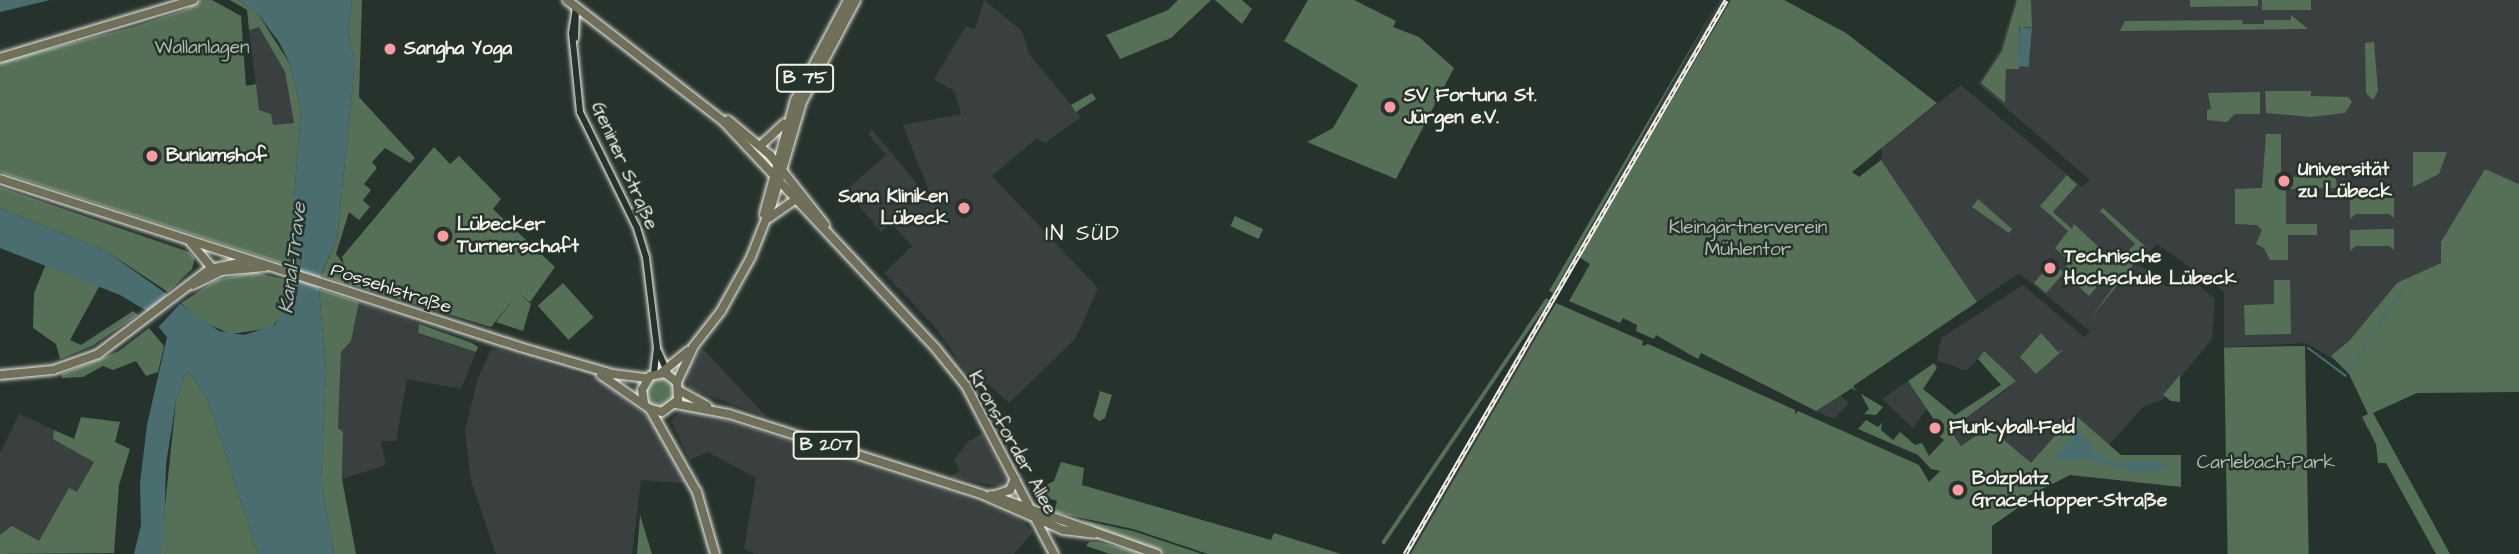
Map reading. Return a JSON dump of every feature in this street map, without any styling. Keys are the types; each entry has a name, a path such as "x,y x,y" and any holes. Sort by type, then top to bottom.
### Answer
{"main road":[{"path":"0,58 193,0"},
{"name":"Kronsforder Allee","path":"567,0 760,146 796,199 825,225"},
{"name":"B 75","path":"677,382 693,347 729,298 757,243 767,220 789,116 848,0"},
{"name":"B 75","path":"757,243 777,170 802,102 856,0"},
{"name":"Kronsforder Allee","path":"710,110 777,170 959,376 1052,550"},
{"path":"760,146 789,116"},
{"name":"Possehlstraße","path":"0,179 203,248 259,262 566,361 604,376 647,405"},
{"path":"767,220 796,199"},
{"path":"203,248 217,269"},
{"path":"188,287 197,277 203,262 203,248"},
{"path":"197,277 217,269 259,262"},
{"path":"0,375 75,363 110,346 179,293 217,269 274,267"},
{"name":"B 75","path":"659,374 693,347"},
{"name":"Possehlstraße","path":"566,361 659,374"},
{"path":"667,411 676,404 680,391 677,382 659,374 642,390 647,405 670,439 706,514 715,554"},
{"name":"B 207","path":"680,391 709,408"},
{"name":"B 207","path":"676,404 709,408 981,494 1063,530 1094,534"},
{"path":"647,405 667,411"},
{"path":"667,411 670,439"},
{"path":"994,495 1006,493 1015,479"},
{"name":"B 207","path":"981,494 994,495 1094,534 1157,554"},
{"path":"1052,550 1053,536 1063,530"}],"street":[{"name":"Geniner Straße","path":"576,8 575,38 580,112 637,228 649,272 659,374"},
{"name":"Geniner Straße","path":"657,348 659,374"}],"shaded area":[{"name":"Sana Kliniken Lübeck","path":"984,0 1022,31 1029,54 1081,117 1045,143 1037,138 992,176 1098,288 1076,338 1009,403 988,384 976,386 936,328 884,273 912,246 891,223 881,232 846,190 886,155 868,134 872,130 924,192 928,189 903,125 961,114 954,91 934,79 966,26 975,29"},
{"path":"1720,0 1731,0 1594,229 1526,357 1411,554 1403,554"},
{"name":"Universität zu Lübeck","path":"2015,0 2519,0 2519,184 2485,169 2441,246 2441,263 2409,281 2338,362 2306,343 2224,347 2224,292 2157,244 2138,263 2167,287 2190,278 2215,299 2212,339 2162,400 2144,406 2109,445 2074,414 2031,464 1989,427 1961,446 1950,430 2010,387 1978,359 1966,371 1937,360 1941,338 2023,285 2084,337 2090,331 2019,273 1977,302 1881,160 1882,148 1961,85 2082,187 2090,180 1978,84 2000,50"},
{"path":"259,26 285,72 294,123 272,125 268,114 259,110 249,30"},
{"path":"359,302 419,324 418,334 476,352 461,389 407,379 396,441 381,441 386,465 342,479 343,432 338,428 341,352 351,341"},
{"path":"702,348 767,417 688,388 686,370"},
{"path":"498,349 601,381 651,419 685,483 641,480 632,554 496,554 471,481 465,431 477,381 490,351"},
{"path":"1908,381 1928,407 1913,428 1882,399"},
{"path":"1840,395 1849,403 1834,419 1816,411"},
{"path":"682,410 700,412 955,494 1018,518 1033,532 1014,554 755,554 744,549 756,478 708,452 690,460 671,421"},
{"path":"19,414 74,439 106,447 83,532 0,554 0,453"},
{"path":"982,433 1007,480 1002,487 951,477 960,470 954,460 968,442"}],"green space":[{"name":"Wallanlagen","path":"200,0 212,0 241,16 246,86 256,84 259,110 271,114 273,125 294,123 285,72 259,27 249,30 247,10 230,0 239,0 258,14 290,64 301,110 291,236 301,253 300,269 0,172 0,62 133,27 185,10"},
{"path":"352,0 362,0 359,97 415,158 410,163 385,148 372,162 377,168 364,184 371,190 363,200 370,207 359,220 349,212 336,254 345,266 344,283 321,275 337,239 355,63 348,32"},
{"path":"1178,0 1211,0 1171,38 1120,59 1106,35 1168,10"},
{"path":"1215,0 1242,0 1252,9 1242,24"},
{"name":"SV Fortuna St. Jürgen e.V.","path":"1308,0 1354,0 1396,21 1393,27 1419,37 1454,68 1396,179 1307,142 1333,128 1358,85 1284,41"},
{"path":"1719,0 1553,293 1549,291 1651,116"},
{"name":"Kleingärtnerverein Mühlentor","path":"1731,0 1784,0 1846,33 1937,103 1852,172 1859,177 1881,160 1977,302 1853,386 1857,392 1852,388 1816,411 1701,353 1698,359 1656,335 1654,339 1636,331 1637,325 1623,318 1620,323 1569,301 1590,264 1579,257"},
{"path":"2017,0 2031,0 2032,27 2019,27 2019,69 2006,69 2005,103 1981,83 2002,51"},
{"path":"2190,0 2258,0 2258,6 2190,7"},
{"path":"2262,0 2311,0 2311,10 2262,10"},
{"path":"2291,15 2308,29 2120,31 2125,21 2242,20 2243,24 2264,24 2264,20 2291,20"},
{"path":"2374,42 2378,91 2373,100 2366,93 2365,43"},
{"path":"2265,91 2311,91 2311,96 2348,97 2352,102 2345,113 2311,117 2266,113"},
{"path":"2260,92 2260,114 2235,114 2227,122 2207,120 2207,110 2211,109 2208,93"},
{"path":"1092,93 1096,99 1076,112 1071,105"},
{"path":"2266,134 2281,134 2281,177 2302,177 2311,166 2326,167 2326,173 2336,179 2337,188 2286,189 2286,224 2317,224 2317,235 2288,235 2288,260 2270,260 2264,248 2256,244 2262,230 2257,225 2235,224 2235,189 2262,188"},
{"name":"Lübecker Turnerschaft","path":"434,147 450,164 459,156 501,199 493,209 555,267 530,302 518,293 531,304 523,331 496,322 517,295 491,327 349,284 342,257"},
{"path":"2413,152 2447,152 2439,174 2413,187"},
{"path":"2485,169 2519,184 2519,392 2417,393 2373,413 2450,554 2436,554 2386,463 2378,463 2376,444 2362,417 2368,414 2349,374 2331,356 2350,340 2397,283 2441,263 2441,242"},
{"path":"2067,175 2077,185 2053,212 2072,229 2074,224 2116,263 2135,244 2100,211 2103,208 2147,248 2090,319 2117,282 2113,278 2107,275 2089,296 2064,273 2046,293 2034,283 2052,262 2062,271 2070,262 2055,248 2068,231 2040,206"},
{"path":"0,187 189,252 195,258 192,269 168,292 106,251 0,208"},
{"path":"2350,198 2394,198 2394,218 2389,214 2356,214 2350,219"},
{"path":"1978,199 2012,229 2009,233 1972,207"},
{"path":"1235,216 1263,229 1258,239 1230,226"},
{"path":"2394,229 2394,250 2389,246 2356,246 2350,251 2350,230"},
{"path":"46,264 100,285 70,340 81,345 133,311 138,315 92,346 60,359 56,344 33,328 34,293"},
{"path":"254,272 299,283 288,308 271,328 231,334 203,322 181,303 216,280"},
{"path":"2274,280 2290,280 2291,334 2245,335 2244,305 2274,304"},
{"path":"563,283 594,317 569,340 538,306"},
{"path":"319,289 359,302 351,341 341,352 338,428 343,432 342,479 356,554 334,554 321,481 326,369"},
{"path":"1546,298 1549,300 1384,545 1381,543"},
{"path":"1556,303 1643,341 1642,346 1648,344 1795,410 1795,414 1798,411 1919,465 1929,482 1940,471 1931,469 1918,455 1858,429 1866,420 1878,427 1882,423 1881,430 1893,440 1900,432 1915,445 1922,443 1929,456 1944,440 1929,428 1935,421 1908,381 1934,363 1937,368 1923,389 1955,415 2001,385 1978,359 1984,351 2016,381 1950,430 1961,446 1989,427 2031,463 2074,414 2121,455 2181,455 2181,487 2070,475 2022,499 2022,505 1992,526 1992,554 1411,554"},
{"path":"419,324 472,343 478,347 476,352 418,333"},
{"path":"149,328 164,346 158,372 146,376 136,361 113,370 103,366 83,377 62,378 61,374 119,351"},
{"path":"2041,333 2058,352 2063,350 2036,374 2020,357"},
{"name":"Carlebach-Park","path":"2305,346 2309,554 2228,554 2224,347"},
{"path":"189,372 207,398 258,554 160,554 176,401 184,376"},
{"path":"2180,375 2180,402 2171,401 2163,395"},
{"path":"660,377 671,381 675,392 671,403 660,407 649,403 645,392 649,381"},
{"path":"1100,391 1112,395 1105,418 1099,421 1093,416"},
{"path":"1861,394 1883,407 1876,415 1864,414 1869,409"},
{"path":"81,417 120,422 115,442 130,449 119,485 114,553 0,554 0,535 12,526 39,541 69,488 77,492 94,462 53,439 54,430 74,439"},
{"path":"1061,462 1084,468 1082,485 1271,540 1274,533 1341,554 1208,554 1133,529 1054,512 1057,501 1048,498 1042,487 1054,481"},
{"path":"640,515 652,554 637,554"},
{"path":"1082,520 1133,531 1202,554 1165,554 1105,533"},
{"path":"1089,542 1099,542 1144,554 1110,554 1086,546"}],"water":[{"path":"0,0 50,0 0,12"},
{"path":"239,0 352,0 348,32 355,63 337,239 321,274 319,289 326,370 321,481 334,554 258,554 207,398 189,372 184,376 176,401 166,464 164,541 160,554 134,554 141,525 140,483 147,425 167,337 145,310 120,295 0,248 0,208 106,251 219,331 244,335 275,325 299,283 301,257 291,236 301,110 290,64 279,42 258,14"},
{"path":"2020,27 2032,28 2029,67 2017,66"},
{"path":"2079,430 2095,452 2114,462 2163,462 2167,468 2140,473 2087,459 2061,461 2056,454"}],"pier":[{"path":"171,290 183,301 157,328 146,317"}],"waterway":[{"path":"2355,362 2405,284"},
{"path":"2308,348 2346,376"},
{"path":"2349,373 2354,366"}],"railway":[{"path":"1405,554 1726,0"}],"place":[{"name":"Sangha Yoga","path":"390,49"},
{"name":"SV Fortuna St. Jürgen e.V.","path":"1390,107"},
{"name":"Buniamshof","path":"152,156"},
{"name":"Universität zu Lübeck","path":"2284,181"},
{"name":"Sana Kliniken Lübeck","path":"964,208"},
{"name":"Lübecker Turnerschaft","path":"443,236"},
{"name":"Technische Hochschule Lübeck","path":"2050,268"},
{"name":"Flunkyball-Feld","path":"1935,428"},
{"name":"Bolzplatz Grace-Hopper-Straße","path":"1958,490"}],"district":[{"name":"IN SÜD","path":"1083,234"}],"water label":[{"name":"Kanal-Trave","path":"293,258"}]}
